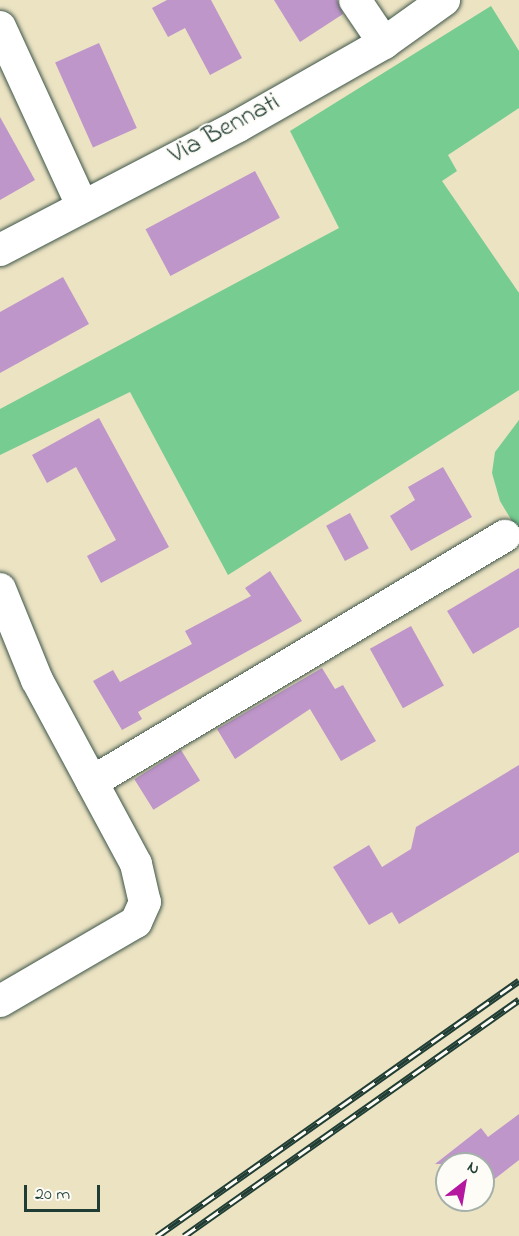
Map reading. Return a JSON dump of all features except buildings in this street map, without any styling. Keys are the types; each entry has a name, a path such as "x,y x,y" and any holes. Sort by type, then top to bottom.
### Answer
{"street":[{"path":"355,0 384,43"},
{"name":"Via Bennati","path":"0,250 82,205 238,126 384,43 444,0"},
{"path":"0,27 82,205"},
{"path":"92,782 505,536"},
{"path":"0,589 37,680 136,864 146,902 136,922 0,1001"}],"green space":[{"path":"491,6 519,51 519,108 448,155 457,171 442,181 519,293 519,390 228,575 130,392 0,455 0,409 339,228 290,131"},
{"path":"519,420 519,533 500,501 492,473 495,452"}],"railway":[{"path":"157,1236 519,981"},
{"path":"184,1236 519,1000"}]}
